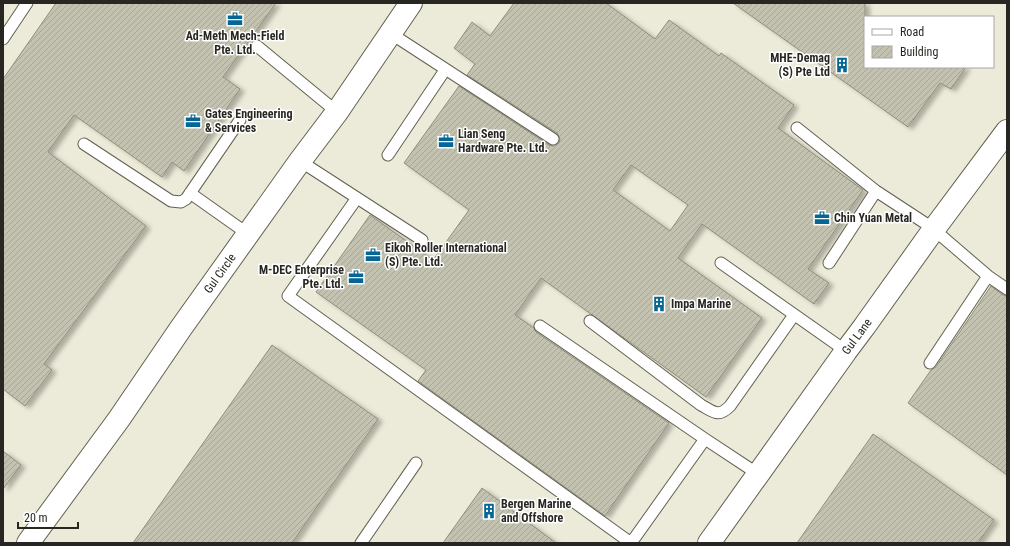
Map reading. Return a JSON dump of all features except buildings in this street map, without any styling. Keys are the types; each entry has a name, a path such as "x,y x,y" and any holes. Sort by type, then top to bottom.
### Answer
{"street":[{"name":"Gul Circle","path":"28,543 119,419 181,328 300,161 337,112 411,3"},
{"name":"Gul Lane","path":"709,543 934,229 1007,131"}],"lane":[{"path":"3,39 27,3"},
{"path":"390,33 553,139"},
{"path":"257,46 337,112"},
{"path":"388,155 446,70"},
{"path":"84,144 171,201 181,202 186,199 240,120"},
{"path":"797,128 876,191 934,229 988,276 1007,289"},
{"path":"300,161 422,240"},
{"path":"829,263 876,191"},
{"path":"190,193 248,234"},
{"path":"357,198 288,296 631,543 705,439"},
{"path":"721,263 846,351"},
{"path":"930,363 988,276"},
{"path":"590,322 701,405 719,414 724,412 730,406 794,315"},
{"path":"540,326 758,474"},
{"path":"361,543 416,463"}],"place":[{"name":"Ad-Meth Mech-Field Pte. Ltd.","path":"235,19"},
{"name":"MHE-Demag (S) Pte Ltd","path":"842,65"},
{"name":"Gates Engineering & Services","path":"193,121"},
{"name":"Lian Seng Hardware Pte. Ltd.","path":"446,141"},
{"name":"Chin Yuan Metal","path":"822,218"},
{"name":"Eikoh Roller International (S) Pte. Ltd.","path":"373,255"},
{"name":"M-DEC Enterprise Pte. Ltd.","path":"356,277"},
{"name":"Impa Marine","path":"659,304"},
{"name":"Bergen Marine and Offshore","path":"489,511"}]}
